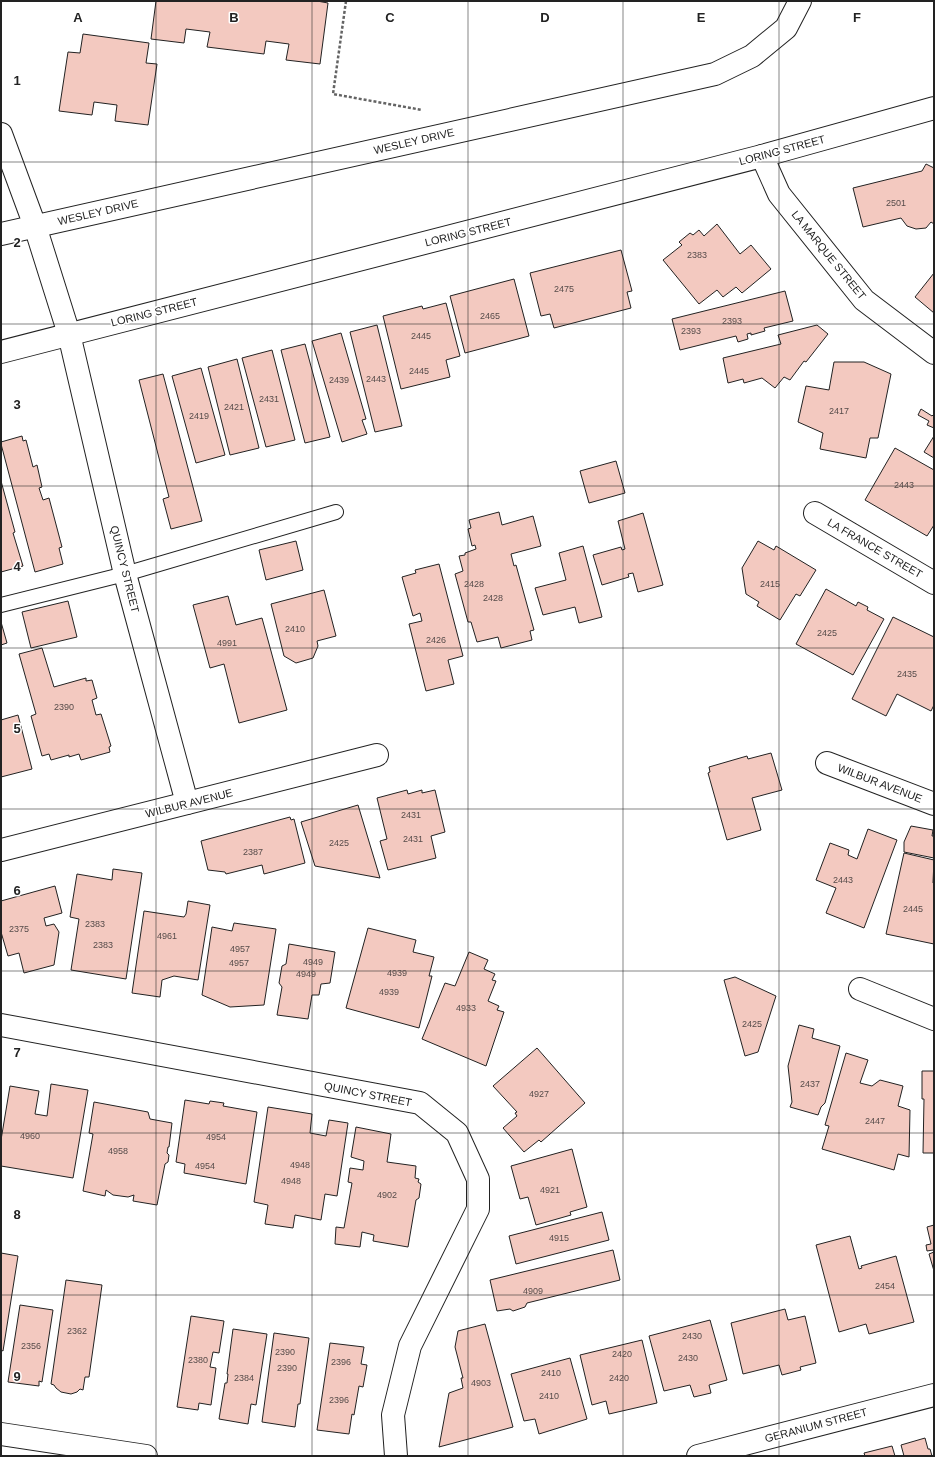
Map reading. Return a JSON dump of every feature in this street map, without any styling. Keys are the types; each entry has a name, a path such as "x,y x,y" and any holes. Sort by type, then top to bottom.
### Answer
{"street":[{"name":"WESLEY DRIVE","path":"1,234 715,74 752,56 786,28 800,1"},
{"name":"LORING STREET","path":"1,352 762,156 934,108"},
{"name":"QUINCY STREET","path":"1,134 34,226 69,334 125,574 187,803"},
{"name":"LA MARQUE STREET","path":"762,156 779,194 864,300 934,353"},
{"name":"LA FRANCE STREET","path":"815,513 934,583"},
{"name":"WILBUR AVENUE","path":"1,850 377,755"},
{"name":"WILBUR AVENUE","path":"827,763 934,804"},
{"path":"860,989 934,1019"},
{"name":"QUINCY STREET","path":"1,1025 420,1103 458,1133 478,1179 478,1209 410,1346 393,1415 396,1456"},
{"name":"GERANIUM STREET","path":"698,1456 934,1395"},
{"path":"1,1434 146,1456"}],"lane":[{"path":"1,605 125,574 336,512"}],"path":[{"path":"346,1 333,94 426,110"}],"building":[{"path":"156,1 317,1 328,3 320,64 286,60 289,44 266,41 264,54 207,47 210,32 186,29 184,43 151,39"},
{"path":"83,34 149,43 146,63 157,64 148,125 115,121 117,105 94,102 92,115 59,111 68,52 80,53"},
{"path":"926,164 934,168 934,224 931,222 926,228 916,229 907,226 901,218 863,227 853,188 922,171"},
{"path":"717,224 740,254 751,245 771,269 742,293 736,287 723,297 717,290 699,304 663,260 682,245 679,242 690,233 693,235 699,230 704,236"},
{"path":"621,250 632,291 627,292 631,308 554,328 550,314 541,316 530,273"},
{"path":"934,273 934,313 915,297"},
{"path":"514,279 529,336 465,353 450,296"},
{"path":"785,291 793,321 764,328 765,331 751,335 751,333 747,334 748,339 738,342 736,336 680,350 672,319"},
{"path":"446,303 460,356 446,360 450,377 401,389 383,316 422,306 423,309"},
{"path":"377,325 402,426 375,432 350,332"},
{"path":"817,325 828,334 806,362 804,361 790,380 784,377 775,388 762,378 744,383 743,379 728,383 723,358 781,344 778,335"},
{"path":"341,333 366,419 362,420 367,434 342,442 312,341"},
{"path":"305,344 330,437 305,443 281,350"},
{"path":"272,350 295,440 266,447 242,358"},
{"path":"237,359 259,448 230,455 208,367"},
{"path":"834,362 864,362 891,374 878,438 870,438 866,458 820,449 823,433 798,422 806,386 829,390"},
{"path":"201,368 225,455 196,463 172,376"},
{"path":"163,374 202,521 171,529 163,499 169,497 139,380"},
{"path":"921,409 932,416 934,414 934,428 927,425 929,421 918,415"},
{"path":"22,436 23,441 26,440 33,467 37,465 42,487 39,488 43,500 49,498 62,547 59,548 63,564 35,572 1,444 1,442"},
{"path":"934,436 934,458 924,452"},
{"path":"895,448 934,470 934,525 927,536 865,500"},
{"path":"616,461 625,493 589,503 580,471"},
{"path":"1,481 15,532 13,533 23,566 1,572"},
{"path":"499,512 502,525 533,516 541,546 511,554 514,566 516,565 534,630 530,631 532,640 501,648 498,637 477,642 471,622 468,622 455,574 463,571 459,556 465,555 465,553 476,549 475,545 472,546 468,529 471,528 469,520"},
{"path":"643,513 663,585 638,592 633,573 628,574 629,577 602,585 593,555 621,547 622,550 625,549 618,521"},
{"path":"296,541 303,570 266,580 259,550"},
{"path":"758,541 774,550 776,546 816,570 800,596 796,594 780,620 757,606 759,602 746,594 742,568"},
{"path":"583,546 602,617 579,623 575,607 543,615 535,588 566,580 559,553"},
{"path":"439,564 463,656 448,660 454,684 426,691 409,624 422,621 420,613 413,616 402,577 416,573 415,570"},
{"path":"826,589 856,606 858,602 868,607 867,610 884,619 853,675 796,644"},
{"path":"324,590 336,636 317,641 318,646 313,658 296,663 284,656 271,604"},
{"path":"228,596 236,625 262,618 287,710 239,723 224,664 210,668 193,605"},
{"path":"68,601 77,637 31,648 22,612"},
{"path":"893,617 934,637 934,705 931,711 897,694 886,716 852,699"},
{"path":"1,622 7,643 1,645"},
{"path":"42,648 54,687 86,678 86,681 92,680 97,698 92,700 96,715 101,714 111,746 109,747 110,752 81,760 79,754 51,760 49,754 42,756 31,716 36,714 19,654"},
{"path":"18,715 32,769 1,777 1,720"},
{"path":"771,753 782,790 752,798 761,830 727,840 708,773 710,772 709,767 747,756 748,759"},
{"path":"407,790 408,794 422,790 422,793 435,790 445,832 431,836 436,858 388,870 380,841 387,839 377,798"},
{"path":"358,805 380,878 315,866 301,822"},
{"path":"290,817 291,820 294,819 305,863 264,874 262,865 226,874 225,872 208,870 201,841"},
{"path":"911,826 933,830 932,836 934,836 934,858 904,852 904,842"},
{"path":"868,829 897,840 864,928 826,913 836,888 816,880 830,843 849,850 848,855 857,859"},
{"path":"904,853 934,860 934,944 886,934"},
{"path":"113,869 142,873 126,979 71,970 79,919 70,917 77,874 112,880"},
{"path":"55,886 62,913 44,918 46,926 54,924 59,932 54,965 24,973 19,953 8,956 1,932 1,901"},
{"path":"188,901 210,905 198,980 174,976 162,980 160,997 132,993 144,911 184,917 186,914"},
{"path":"234,923 276,929 264,1005 230,1007 202,995 212,927 232,931"},
{"path":"368,928 416,940 413,952 434,957 429,976 432,976 419,1028 346,1008"},
{"path":"289,944 335,952 330,983 321,984 319,995 312,995 308,1019 277,1015 282,987 279,983 282,966 286,964"},
{"path":"469,952 488,960 484,969 495,974 492,980 496,981 488,1001 499,1006 497,1010 504,1012 486,1066 422,1039 445,983 455,986"},
{"path":"735,977 776,996 758,1052 745,1056 724,980"},
{"path":"799,1025 814,1029 812,1038 840,1046 825,1103 821,1107 818,1115 790,1107 792,1102 788,1066"},
{"path":"537,1048 585,1103 541,1142 539,1140 524,1152 503,1128 517,1116 515,1113 517,1112 493,1086"},
{"path":"846,1053 868,1060 860,1083 872,1086 880,1080 903,1086 898,1106 910,1110 909,1157 898,1154 894,1170 822,1149 829,1126 825,1125"},
{"path":"922,1071 934,1071 934,1153 923,1153 924,1099 922,1099"},
{"path":"51,1084 88,1090 73,1178 1,1166 1,1140 10,1086 39,1091 35,1114 47,1116"},
{"path":"185,1100 209,1104 210,1101 224,1103 223,1106 257,1112 246,1184 184,1173 185,1164 176,1162"},
{"path":"94,1102 148,1112 150,1119 172,1123 167,1153 169,1155 168,1162 165,1164 157,1205 133,1201 134,1195 128,1197 113,1195 106,1190 105,1196 83,1191 93,1134 89,1133"},
{"path":"268,1107 312,1114 310,1133 326,1136 329,1120 348,1123 337,1196 325,1194 321,1220 295,1215 293,1228 265,1224 268,1205 254,1202"},
{"path":"356,1127 391,1134 387,1162 416,1166 415,1178 419,1179 418,1182 421,1184 419,1198 416,1200 408,1247 373,1241 374,1235 362,1232 360,1247 335,1244 336,1227 344,1228 352,1183 348,1182 350,1168 363,1170 364,1161 351,1157"},
{"path":"572,1149 587,1207 570,1212 571,1215 536,1225 528,1197 520,1199 511,1166"},
{"path":"602,1212 609,1240 516,1264 509,1236"},
{"path":"934,1225 934,1252 933,1250 927,1251 926,1245 931,1244 927,1227"},
{"path":"850,1236 859,1269 862,1268 861,1266 896,1256 914,1322 869,1334 866,1324 839,1332 816,1245"},
{"path":"613,1250 620,1280 527,1303 525,1307 513,1311 510,1309 497,1311 490,1280"},
{"path":"934,1252 934,1271 929,1254"},
{"path":"1,1253 18,1256 3,1351 1,1350"},
{"path":"66,1280 102,1285 89,1377 85,1377 83,1390 80,1389 71,1394 61,1392 51,1384"},
{"path":"20,1305 53,1310 42,1382 39,1381 39,1386 8,1382"},
{"path":"785,1309 788,1320 805,1316 816,1363 800,1367 801,1370 782,1375 779,1365 743,1374 731,1323"},
{"path":"191,1316 224,1321 219,1353 213,1352 210,1367 216,1368 211,1405 199,1403 198,1410 177,1407"},
{"path":"710,1320 727,1380 709,1385 711,1393 694,1397 690,1385 664,1391 649,1336"},
{"path":"485,1324 513,1427 439,1447 449,1393 463,1388 461,1378 463,1378 455,1347 458,1331"},
{"path":"233,1329 267,1334 256,1405 251,1404 248,1424 219,1419 225,1383 227,1383"},
{"path":"274,1333 309,1338 300,1404 298,1404 295,1427 262,1422"},
{"path":"642,1340 657,1403 609,1414 606,1401 592,1405 580,1355"},
{"path":"330,1343 364,1347 361,1364 367,1365 363,1387 359,1386 349,1434 317,1430"},
{"path":"570,1358 587,1419 539,1434 535,1419 524,1421 511,1374"},
{"path":"925,1438 932,1456 904,1456 901,1445"},
{"path":"892,1446 895,1456 865,1456 864,1453"}]}
